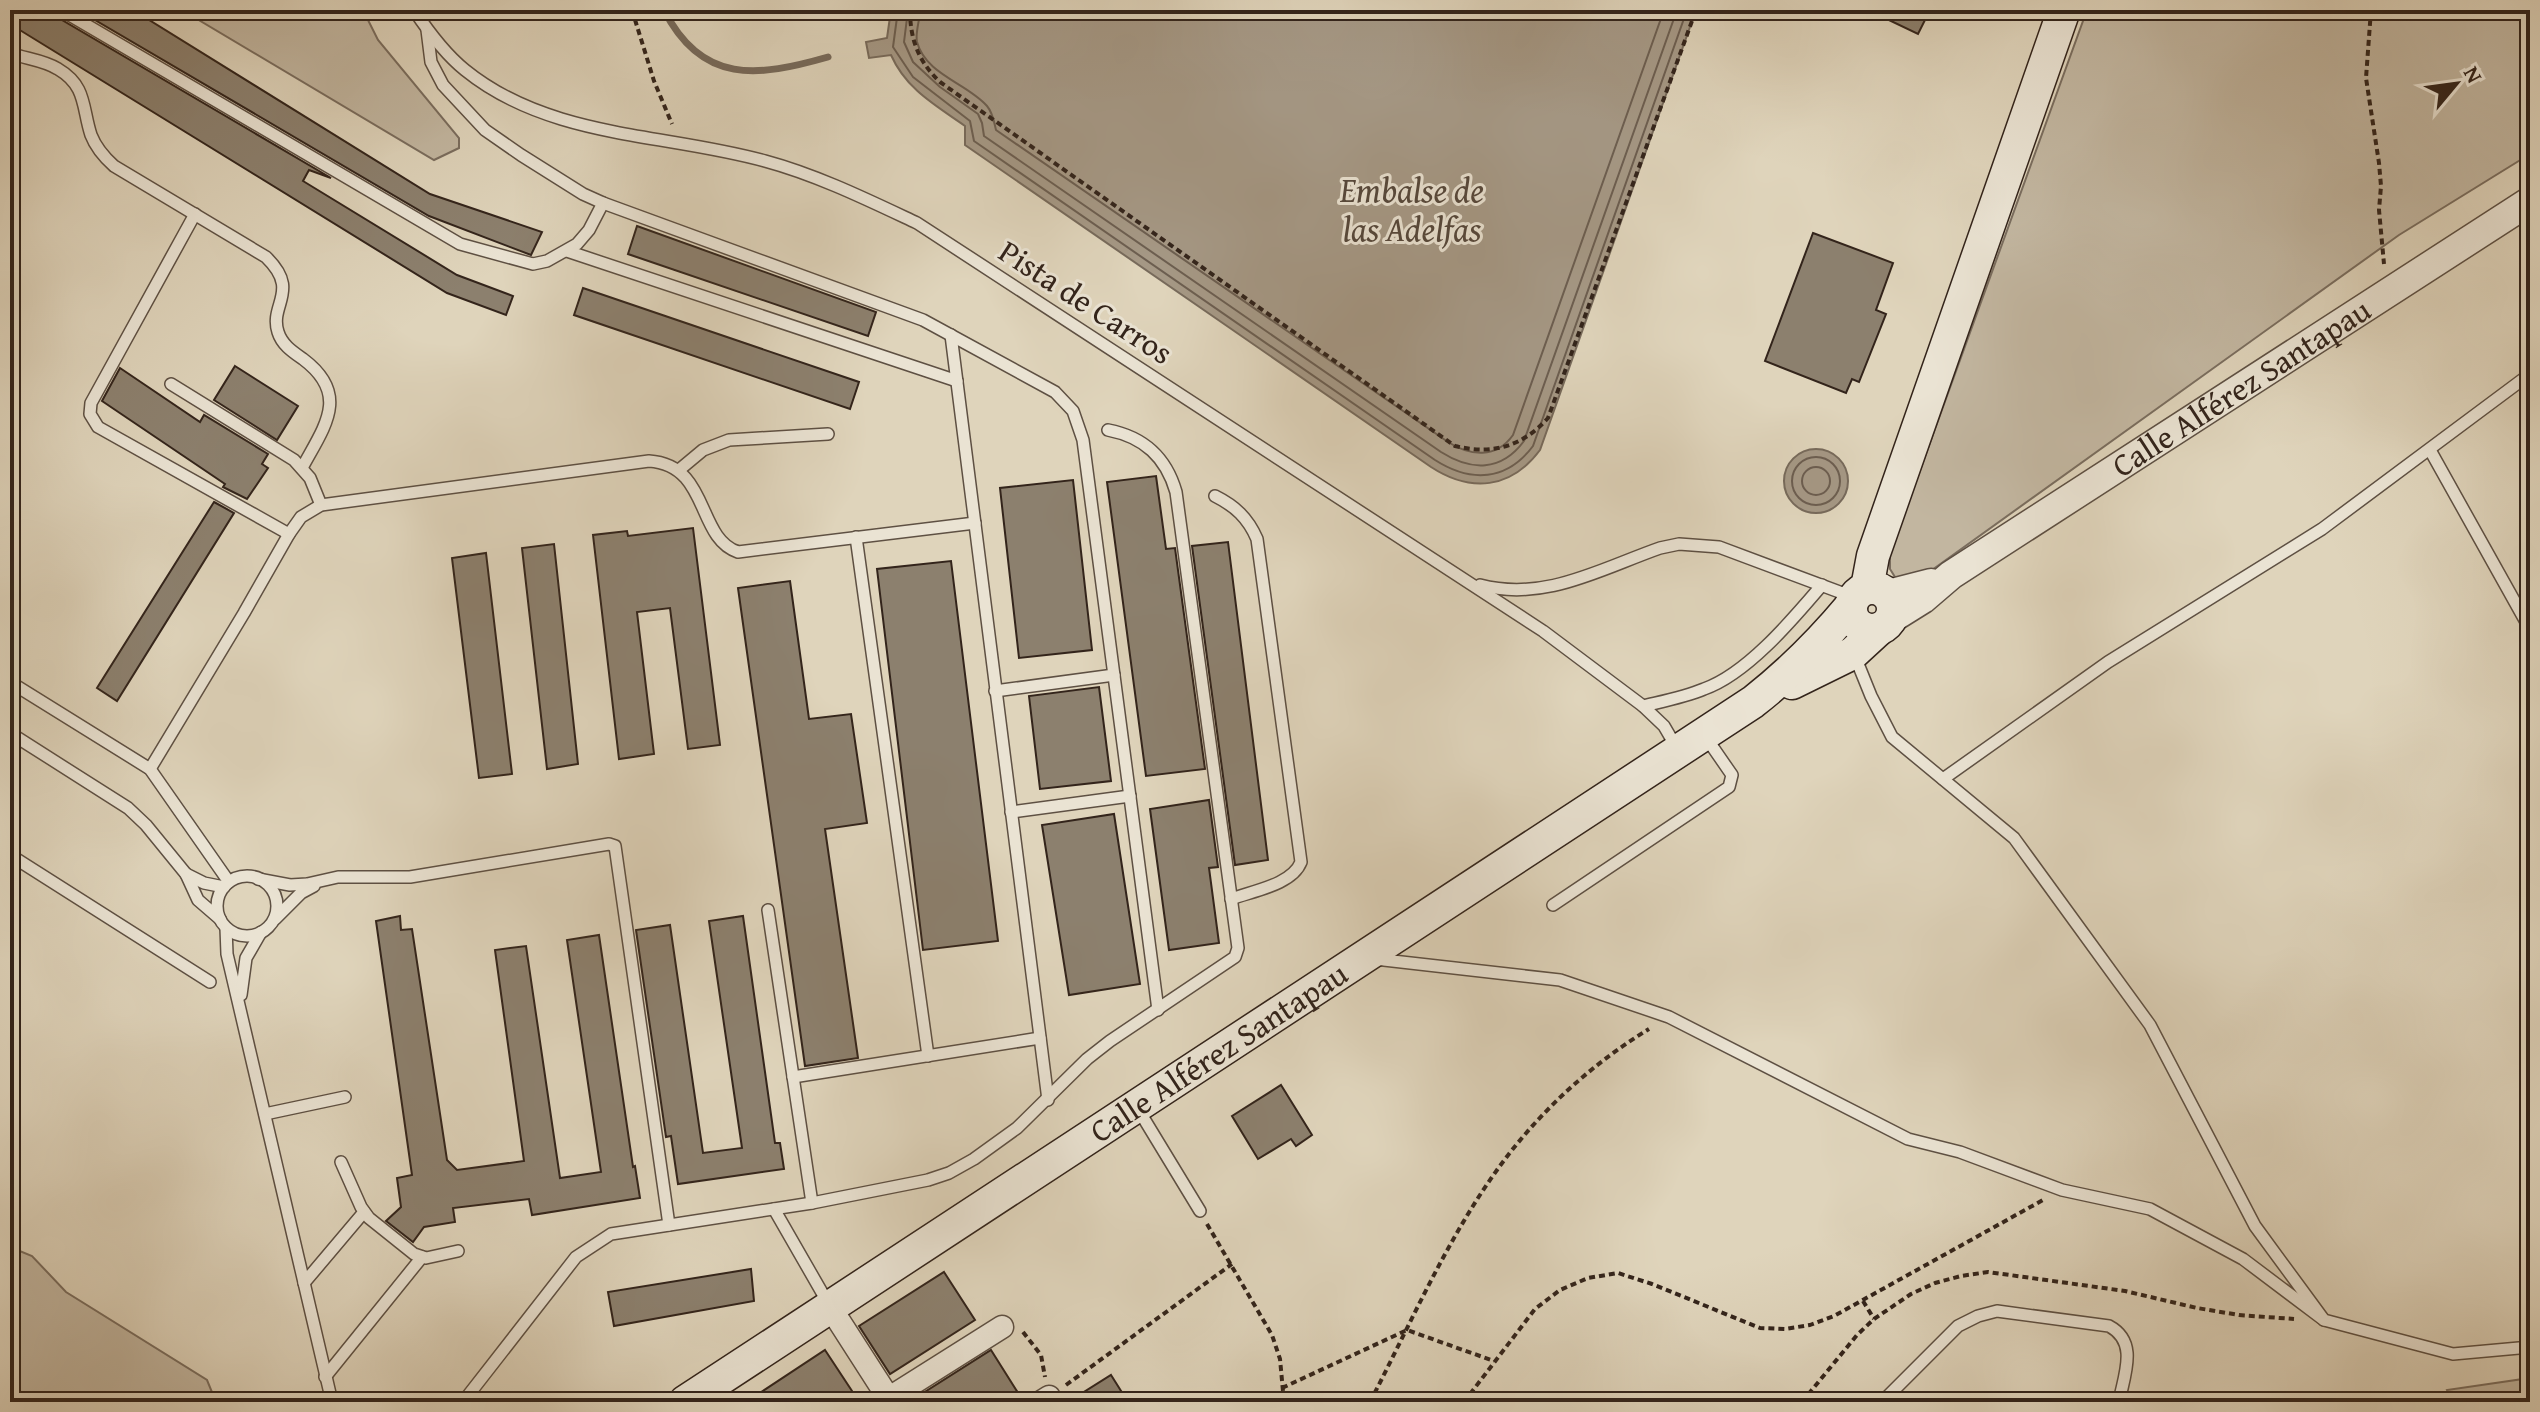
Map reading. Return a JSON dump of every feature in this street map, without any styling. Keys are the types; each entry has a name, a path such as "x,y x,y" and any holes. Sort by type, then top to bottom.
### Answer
{"main road":[{"path":"1871,606 1878,541 2064,10"},
{"name":"Calle Alférez Santapau","path":"1753,702 1853,653 1871,606"},
{"name":"Calle Alférez Santapau","path":"685,1402 722,1392 830,1307 1753,702 1822,641 1871,606"}],"street":[{"name":"Calle Alférez Santapau","path":"1871,606 1923,599 1951,575 2530,201"},
{"path":"830,1307 887,1401 1002,1327"}],"lane":[{"path":"61,10 460,244 533,264 567,251 589,230 603,203"},
{"name":"Pista de Carros","path":"414,10 427,30 463,69 497,92 547,115 587,126 765,161 865,198 917,223 1543,631 1732,775 1729,787 1553,905"},
{"path":"427,30 431,62 443,85 460,105 485,130 583,194 923,320 1055,392 1073,411 1083,440 1158,1010"},
{"path":"10,53 51,65 70,78 84,101 92,137 114,166 273,264 282,282 283,293 276,322 278,334 289,348 315,368 330,394 329,413 302,468"},
{"path":"195,214 91,403 90,414 98,427 289,534"},
{"path":"567,251 957,381"},
{"path":"951,335 1048,1100"},
{"path":"1943,779 2108,662 2322,529 2530,374"},
{"path":"171,384 294,460 316,489 321,505"},
{"path":"463,1402 576,1257 611,1234 812,1203 949,1173 1017,1128 1087,1059 1237,954 1176,492 1172,477 1157,454 1135,438 1108,430"},
{"path":"679,470 703,450 729,440 828,434"},
{"path":"2430,450 2530,629"},
{"path":"150,769 289,534 301,517 321,505 649,461 679,470 687,478 716,532 730,550 745,552 975,523"},
{"path":"1215,496 1246,519 1257,539 1301,862 1297,873 1231,899"},
{"path":"856,537 928,1056"},
{"path":"1469,583 1514,592 1551,588 1660,548 1699,543 1742,554 1871,606"},
{"path":"1643,706 1706,689 1735,672 1792,620 1822,585"},
{"path":"1853,653 1892,737 2014,838 2150,1025 2255,1226 2324,1320"},
{"path":"995,691 1114,675"},
{"path":"10,682 150,769 226,885"},
{"path":"10,733 128,808 186,874 198,900 237,935 249,936 264,930 272,922 277,905 271,889 258,879"},
{"path":"1011,812 1130,796"},
{"path":"186,874 204,883 226,885 248,877 290,885 338,877 410,877 609,844 615,846 669,1225"},
{"path":"10,855 210,982"},
{"path":"240,1008 246,958 264,930 301,893 323,881"},
{"path":"226,885 217,903 227,954 332,1402"},
{"path":"768,910 812,1203"},
{"path":"1363,958 1560,980 1669,1017 1908,1139 1960,1152 2062,1190 2150,1209 2243,1259 2324,1320 2453,1354 2530,1347"},
{"path":"793,1077 1040,1038"},
{"path":"265,1114 345,1097"},
{"path":"1136,1107 1200,1211"},
{"path":"341,1162 364,1212 414,1254 422,1257 458,1251"},
{"path":"774,1209 830,1307"},
{"path":"304,1283 364,1212"},
{"path":"325,1377 422,1257"},
{"path":"1882,1402 1958,1326 1997,1311 2109,1326 2117,1330 2128,1351 2119,1402"}],"path":[{"path":"632,10 654,81 682,145"},
{"path":"910,10 912,37 917,51 940,82 1455,446 1487,451 1517,443 1548,418 1696,10"},
{"path":"2371,10 2366,78 2379,163 2379,210 2388,294"},
{"path":"1370,1402 1474,1203 1521,1139 1575,1084 1615,1052 1669,1017"},
{"path":"1464,1402 1525,1321 1547,1299 1573,1283 1618,1273 1760,1328 1785,1329 1810,1325 1834,1316 2062,1190"},
{"path":"1200,1211 1272,1335 1280,1359 1284,1402"},
{"path":"1002,1327 1020,1329 1041,1355 1048,1400 1232,1264"},
{"path":"1863,1300 1874,1319"},
{"path":"1282,1388 1407,1330 1494,1361"}],"shaded area":[{"path":"182,10 363,10 378,40 459,138 459,148 434,160"},
{"path":"2087,10 2530,10 2530,154 2399,235 1925,575 1895,577 1890,569 1890,553"},
{"path":"10,1247 32,1256 66,1292 207,1380 216,1402 10,1402"},
{"path":"2530,1378 2530,1402 2452,1402 2447,1390"}],"water":[{"name":"Embalse de las Adelfas","path":"891,10 1696,10 1540,450 1516,473 1490,483 1475,483 1461,481 1431,467 965,145 965,126 913,87 891,55 869,58 866,42 887,38"},
{"path":"1816,449 1839,458 1848,481 1839,504 1816,513 1793,504 1784,481 1793,458"}],"building":[{"path":"17,10 53,10 57,17 331,178 309,170 303,181 457,275 513,296 506,315 447,293 10,24"},
{"path":"78,10 133,10 430,194 542,232 531,255 429,216"},
{"path":"1868,10 1930,10 1918,34"},
{"path":"637,226 876,312 868,336 628,254"},
{"path":"1813,233 1893,263 1876,310 1886,314 1859,382 1852,379 1846,393 1765,361"},
{"path":"583,288 859,382 850,409 574,315"},
{"path":"235,366 298,406 277,440 214,400"},
{"path":"120,368 200,422 204,415 268,454 262,464 268,468 247,499 223,487 225,484 102,401"},
{"path":"1156,476 1166,549 1175,548 1205,769 1146,776 1107,482"},
{"path":"1073,480 1092,650 1019,658 1000,488"},
{"path":"214,502 234,513 117,701 97,688"},
{"path":"693,528 720,745 688,749 670,608 637,612 654,754 619,759 593,535 627,531 628,536"},
{"path":"1228,542 1268,860 1235,865 1192,546"},
{"path":"554,544 578,764 547,769 522,548"},
{"path":"486,553 512,774 479,778 452,558"},
{"path":"951,561 998,941 923,950 877,569"},
{"path":"790,581 809,719 851,714 867,823 825,829 858,1058 805,1066 738,588"},
{"path":"1099,687 1111,781 1040,789 1029,696"},
{"path":"1209,800 1218,867 1209,868 1219,943 1169,950 1150,809"},
{"path":"1114,814 1140,984 1069,995 1042,825"},
{"path":"400,916 401,930 412,929 447,1160 457,1170 524,1161 495,950 526,946 560,1178 601,1172 567,940 599,935 640,1198 532,1215 529,1199 453,1208 455,1222 424,1227 413,1242 386,1221 401,1207 397,1178 412,1175 376,921"},
{"path":"743,916 775,1143 780,1143 784,1169 678,1184 671,1136 666,1137 636,930 670,925 703,1153 742,1148 709,921"},
{"path":"1281,1085 1312,1135 1296,1146 1291,1139 1258,1159 1232,1116"},
{"path":"751,1269 754,1301 614,1326 608,1292"},
{"path":"944,1272 975,1320 890,1374 859,1326"},
{"path":"825,1350 854,1394 843,1402 746,1402"},
{"path":"991,1350 1020,1396 1010,1402 909,1402"},
{"path":"1111,1375 1128,1402 1068,1402"}],"waterway":[{"path":"664,10 679,34 696,52 714,63 734,69 778,69 828,57"}]}
